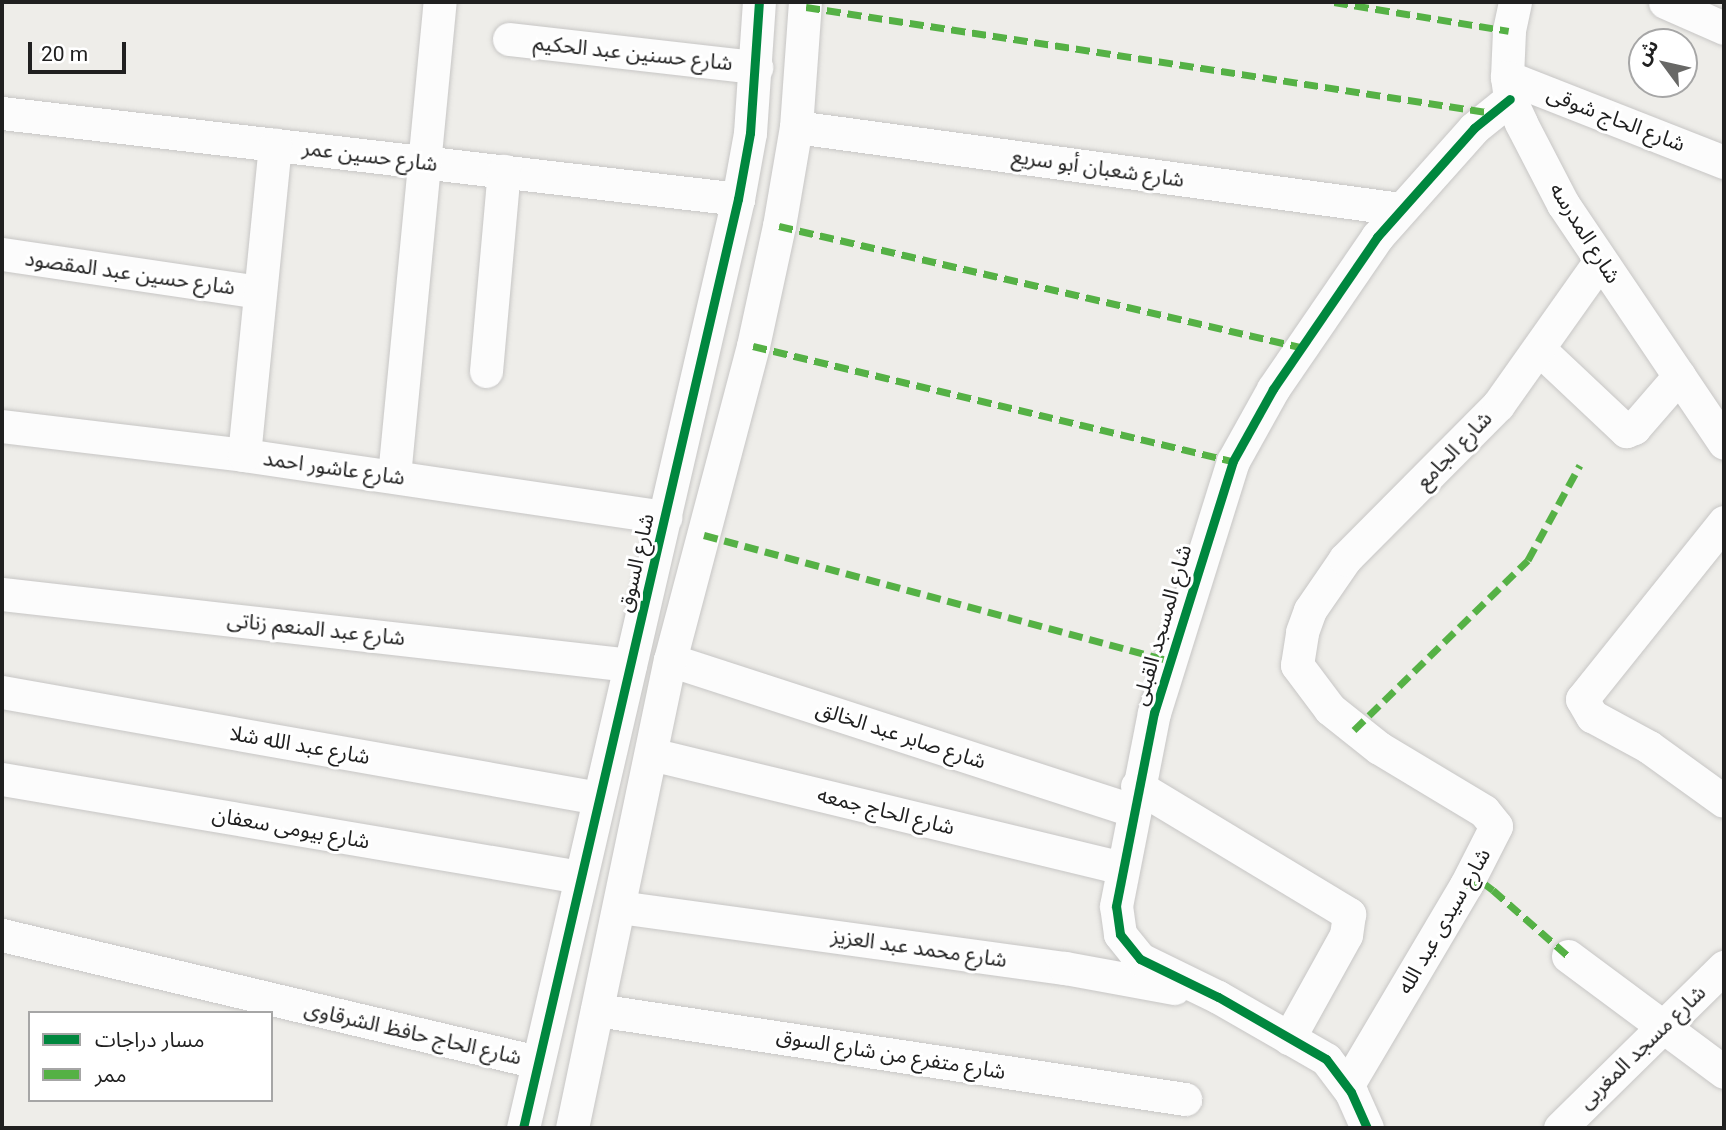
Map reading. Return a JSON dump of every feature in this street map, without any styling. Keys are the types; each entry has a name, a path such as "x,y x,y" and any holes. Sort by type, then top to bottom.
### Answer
{"street":[{"path":"394,476 421,162 440,2"},
{"name":"شارع السوق","path":"523,1128 738,199 756,67 759,2"},
{"path":"572,1128 670,660 753,346 796,127 805,2"},
{"name":"شارع المدرسه","path":"1515,2 1508,31 1509,88 1563,204 1724,443"},
{"path":"1664,2 1724,28"},
{"name":"شارع حسنين عبد الحكيم","path":"509,39 756,67"},
{"name":"شارع الحاج شوقى","path":"1509,88 1724,162"},
{"name":"شارع المسجد القبلى","path":"1367,1128 1349,1089 1326,1059 1219,997 1140,959 1129,949 1116,922 1121,868 1134,798 1215,508 1233,461 1324,310 1400,209 1509,88"},
{"name":"شارع حسين عمر","path":"2,114 738,199"},
{"name":"شارع شعبان أبو سريع","path":"796,127 1400,209"},
{"path":"244,455 258,292 275,145"},
{"path":"486,371 504,172"},
{"name":"شارع حسين عبد المقصود","path":"2,254 258,292"},
{"name":"شارع الجامع","path":"1302,632 1310,610 1345,559 1475,431 1539,349 1601,261"},
{"path":"1539,349 1626,431 1634,428 1679,376"},
{"name":"شارع عاشور احمد","path":"2,426 244,455 665,517"},
{"path":"1724,522 1582,699 1592,716 1648,747 1724,801"},
{"name":"شارع عبد المنعم زناتى","path":"2,594 630,665"},
{"name":"شارع سيدى عبد الله","path":"1302,632 1297,665 1330,709 1379,748 1484,811 1496,826 1466,885 1349,1089"},
{"name":"شارع صابر عبد الخالق","path":"670,660 1134,798 1349,914 1346,935 1289,1038"},
{"name":"شارع عبد الله شلا","path":"2,692 599,797"},
{"name":"شارع الحاج جمعه","path":"651,754 1121,868"},
{"name":"شارع بيومى سعفان","path":"2,779 580,877"},
{"name":"شارع محمد عبد العزيز","path":"619,907 1065,968 1219,997"},
{"name":"شارع الحاج حافظ الشرقاوى","path":"2,935 537,1062"},
{"path":"1568,956 1724,1072"},
{"name":"شارع مسجد المغربى","path":"1560,1128 1634,1051 1664,1030 1724,967"},
{"name":"شارع متفرع من شارع السوق","path":"597,1010 1185,1099"},
{"path":"1342,1128 1349,1089"}],"marked path":[{"path":"1334,2 1509,31"},
{"path":"806,7 1493,113"},
{"path":"779,226 1300,347"},
{"path":"753,346 1233,461"},
{"path":"1354,730 1528,560 1580,465"},
{"path":"704,535 1170,661"},
{"path":"1466,885 1485,884 1568,956"}],"cycle path":[{"path":"523,1128 738,199 750,133 759,2"},
{"path":"1367,1128 1351,1092 1326,1059 1218,997 1140,959 1120,934 1116,906 1154,713 1233,461 1273,389 1377,237 1474,128 1510,99"}]}
